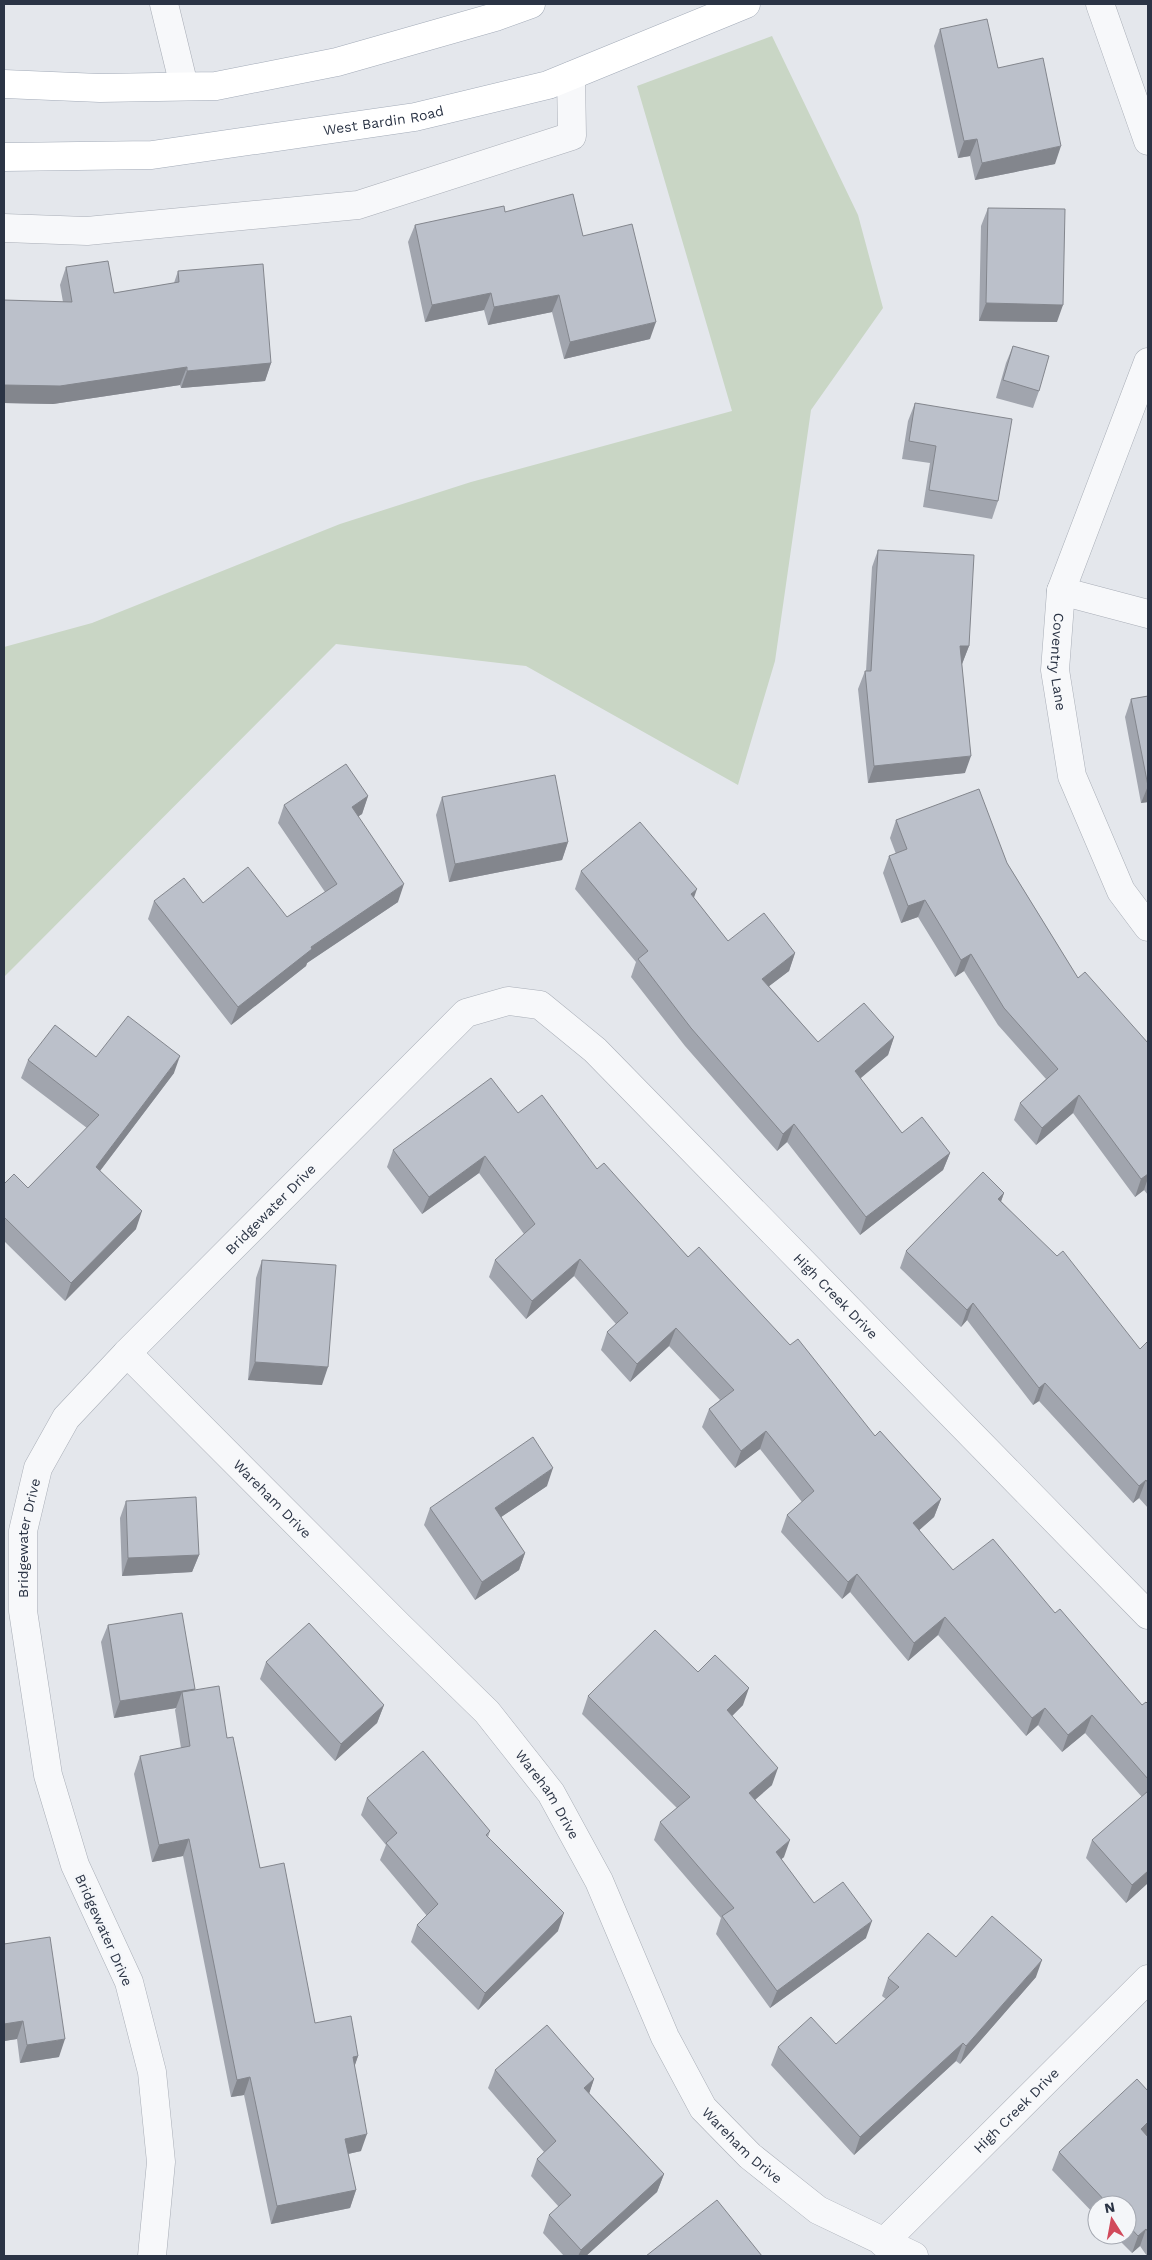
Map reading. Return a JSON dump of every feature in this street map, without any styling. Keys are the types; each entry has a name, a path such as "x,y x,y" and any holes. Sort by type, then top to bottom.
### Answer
{"main road":[{"path":"4,84 100,88 216,86 337,62 495,17 531,4"},
{"name":"West Bardin Road","path":"4,157 152,155 415,117 548,85 746,4"}],"street":[{"path":"164,4 184,86"},
{"path":"1100,4 1148,141"},
{"path":"4,228 87,231 358,205 572,136 571,76"},
{"name":"Coventry Lane","path":"1148,362 1061,592 1055,670 1072,776 1121,890 1148,927"},
{"path":"1061,592 1148,614"},
{"name":"Bridgewater Drive","path":"152,2256 161,2162 152,2072 129,1982 75,1865 48,1775 23,1611 23,1531 38,1468 66,1418 127,1353 466,1013 508,1001"},
{"name":"High Creek Drive","path":"508,1001 540,1005 596,1050 1148,1615"},
{"name":"Wareham Drive","path":"127,1353 487,1712 551,1793 599,1881 665,2037 703,2108 750,2156 818,2210 883,2243 914,2256"},
{"name":"High Creek Drive","path":"883,2243 1148,1979"}],"green space":[{"path":"772,36 858,215 883,308 811,410 775,661 738,785 526,666 336,644 4,977 4,647 92,623 340,524 471,482 732,411 637,86"}],"building":[{"path":"987,19 998,68 1043,58 1061,146 982,163 977,139 964,141 940,29"},
{"path":"573,194 583,236 632,224 656,322 570,342 559,295 494,307 491,293 432,305 415,225 504,206 505,212"},
{"path":"988,208 1065,209 1063,305 986,303"},
{"path":"108,261 114,293 179,282 178,271 263,264 271,363 187,371 187,367 60,386 4,385 4,300 72,302 66,267"},
{"path":"1013,346 1049,356 1039,391 1003,380"},
{"path":"915,403 1012,419 998,501 929,490 936,446 909,441"},
{"path":"878,550 974,555 969,646 960,646 971,756 874,766 865,671 871,671"},
{"path":"1148,696 1148,786 1131,699"},
{"path":"346,764 368,796 352,807 404,884 311,947 312,949 238,1007 154,901 184,878 203,903 248,867 287,917 337,884 284,805"},
{"path":"555,775 568,842 455,864 442,797"},
{"path":"979,789 1007,863 1078,978 1085,972 1148,1043 1148,1174 1141,1179 1079,1095 1042,1128 1020,1103 1058,1069 1004,1008 971,954 961,960 925,900 908,906 889,856 907,849 896,820"},
{"path":"640,822 697,889 691,894 728,941 764,913 795,953 762,979 818,1042 864,1003 894,1037 855,1071 902,1133 922,1117 950,1153 866,1217 794,1124 783,1134 691,1028 638,959 648,951 581,871"},
{"path":"128,1016 180,1056 96,1167 142,1211 71,1283 4,1217 4,1184 14,1174 28,1188 99,1115 28,1060 55,1025 96,1057"},
{"path":"491,1078 518,1113 542,1095 597,1169 604,1163 688,1257 699,1247 790,1345 798,1339 875,1436 880,1431 941,1499 913,1523 953,1570 993,1539 1055,1613 1060,1609 1142,1705 1146,1702 1148,1704 1148,1779 1092,1715 1068,1735 1045,1708 1032,1718 945,1617 914,1643 857,1574 848,1582 787,1515 814,1491 766,1431 741,1451 709,1409 734,1390 676,1328 637,1364 607,1332 628,1313 580,1259 532,1301 495,1260 535,1224 485,1156 429,1197 393,1150"},
{"path":"983,1172 1004,1193 998,1199 1057,1256 1063,1251 1140,1349 1148,1341 1148,1483 1146,1480 1139,1486 1045,1383 1039,1388 973,1303 967,1310 906,1251"},
{"path":"262,1260 336,1265 328,1367 255,1362"},
{"path":"533,1437 553,1468 495,1508 525,1553 482,1582 430,1508"},
{"path":"196,1497 199,1555 128,1558 126,1501"},
{"path":"182,1613 195,1689 120,1701 108,1625"},
{"path":"309,1623 384,1705 341,1744 266,1662"},
{"path":"655,1630 698,1672 715,1655 749,1688 727,1710 778,1768 749,1793 790,1840 776,1852 814,1903 843,1882 872,1921 777,1991 722,1916 734,1908 660,1822 690,1797 588,1696"},
{"path":"219,1686 227,1738 233,1737 260,1868 284,1863 315,2023 351,2016 358,2056 353,2057 367,2134 345,2139 356,2190 277,2206 250,2077 237,2080 189,1839 159,1845 140,1756 190,1746 182,1692"},
{"path":"423,1751 490,1831 486,1835 564,1913 485,1993 417,1925 438,1904 386,1843 397,1833 367,1798"},
{"path":"1148,1791 1148,1871 1132,1885 1092,1840"},
{"path":"992,1916 1042,1960 966,2046 963,2043 860,2137 778,2047 811,2017 836,2044 899,1987 888,1978 928,1933 956,1957"},
{"path":"50,1937 65,2039 27,2045 23,2021 4,2024 4,1944"},
{"path":"547,2025 594,2079 584,2088 664,2174 581,2250 549,2215 571,2195 537,2159 556,2141 495,2070"},
{"path":"1137,2079 1148,2091 1148,2122 1141,2129 1148,2137 1148,2232 1146,2229 1137,2235 1137,2195 1100,2195 1059,2152"},
{"path":"717,2200 762,2256 646,2256"}]}
